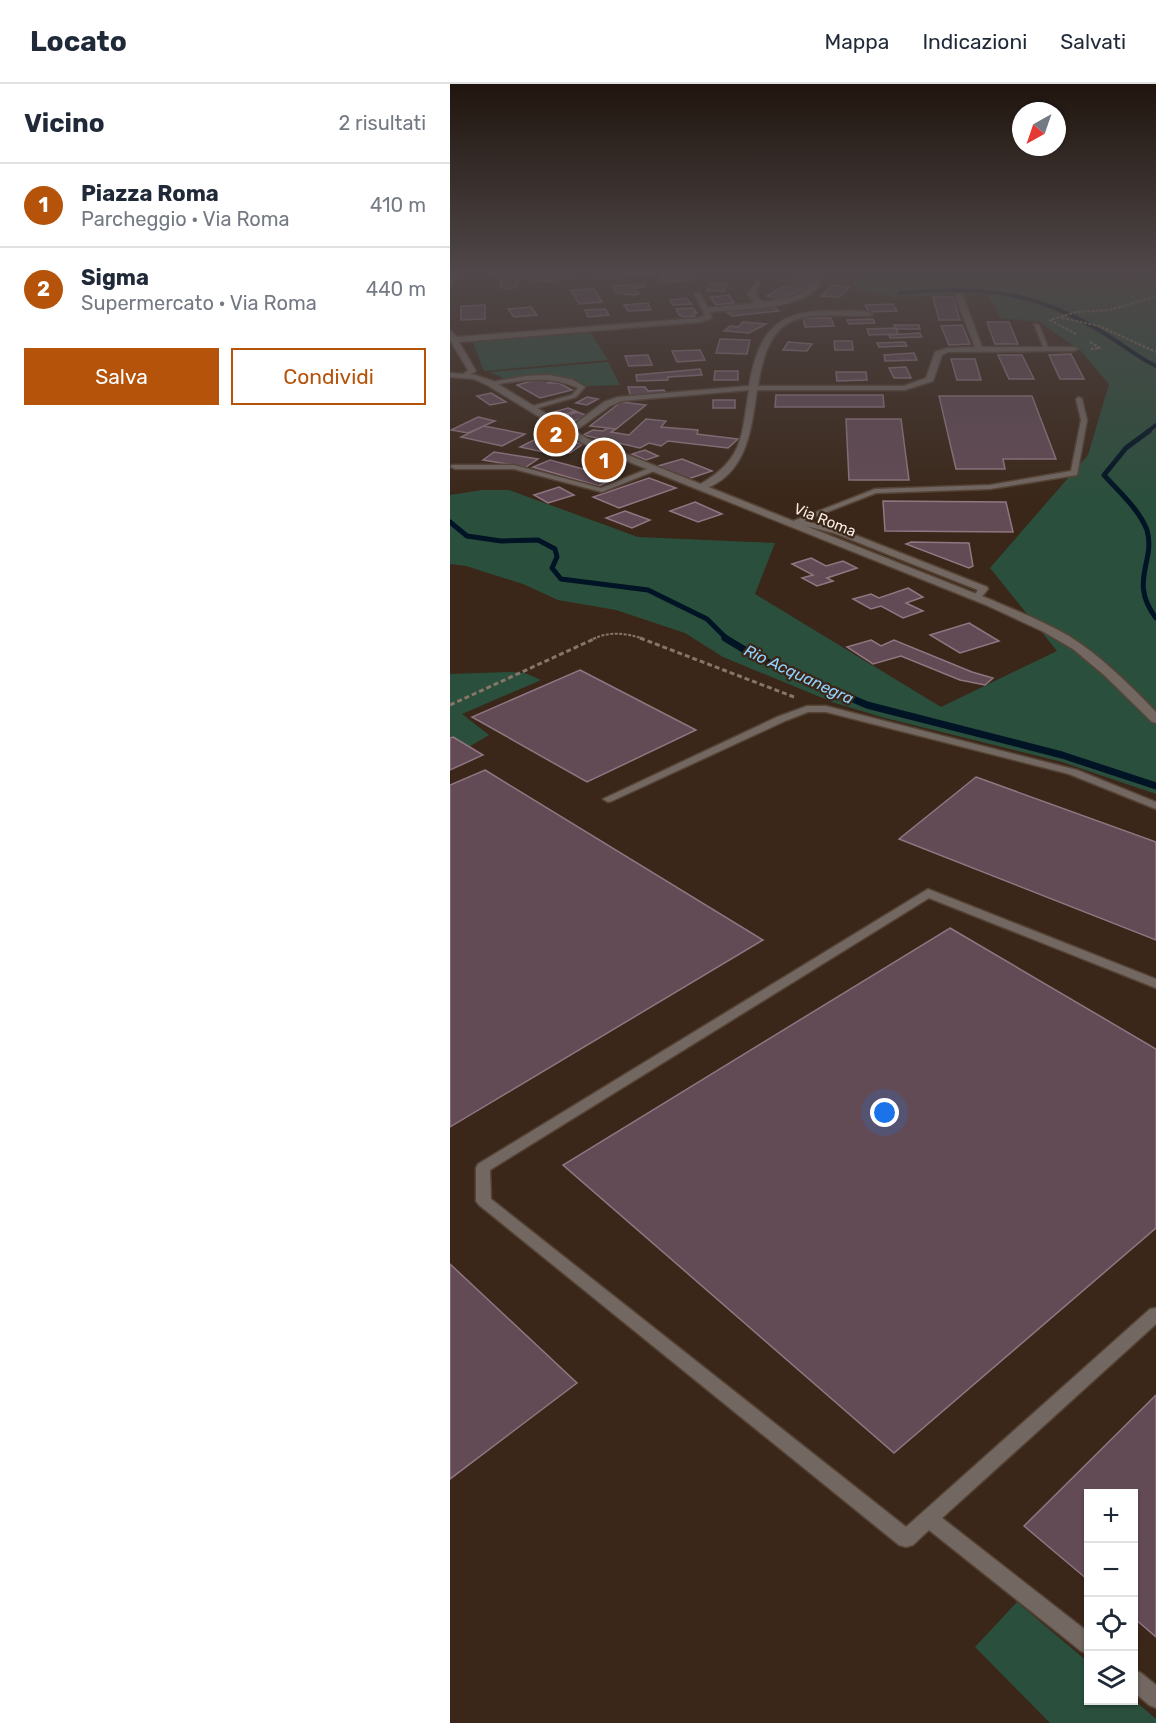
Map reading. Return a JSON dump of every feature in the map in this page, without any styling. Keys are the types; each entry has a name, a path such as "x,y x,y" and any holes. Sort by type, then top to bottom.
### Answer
{"street":[{"path":"459,348 472,371 465,376"},
{"path":"702,488 720,479 742,450 749,430 752,388 765,348"},
{"path":"568,432 615,400 752,388 913,387 930,379 938,354 954,350 1074,349"},
{"name":"Via Roma","path":"450,375 465,376 490,383 568,432 702,488 977,597 1049,630 1077,646 1104,668 1156,719"}],"lane":[{"path":"490,383 547,376 570,380 582,387 574,396 531,408"},
{"path":"792,523 875,491 990,487 1074,473 1084,420 1079,399"},
{"path":"455,466 513,467 602,490 655,469"},
{"path":"608,799 781,719 807,709 826,709 1073,772 1156,806"},
{"path":"1156,984 928,893 483,1168 484,1201 906,1539 1156,1314"},
{"path":"930,1519 1084,1640"},
{"path":"1138,1683 1156,1698"}],"path":[{"path":"450,705 607,633 632,634 826,709"}],"green space":[{"path":"475,348 601,348 608,360 484,371"},
{"path":"1077,348 1156,348 1156,794 1062,762 881,717 832,702 723,657 685,633 616,610 558,600 523,584 466,566 450,564 450,495 482,490 509,490 638,537 775,543 755,594 941,707 1057,651 990,568 1088,455 1109,384"},
{"path":"608,362 620,385 587,386 574,379 547,374 505,379 490,372"},
{"path":"525,673 541,680 462,714 489,735 450,758 450,674"},
{"path":"1017,1602 1084,1659 1084,1705 1138,1703 1156,1719 1156,1723 1050,1723 975,1647"}],"building":[{"path":"717,348 748,348 747,354 716,353"},
{"path":"784,348 809,348 807,351"},
{"path":"835,348 853,350 835,350"},
{"path":"700,350 705,360 677,362 672,351"},
{"path":"914,353 917,360 885,361 884,355"},
{"path":"1071,354 1084,379 1060,379 1049,355"},
{"path":"648,355 652,365 629,366 625,356"},
{"path":"998,355 1022,355 1034,379 1009,379"},
{"path":"951,359 975,359 981,380 957,380"},
{"path":"906,367 911,378 894,378 889,368"},
{"path":"700,369 702,375 668,377 668,380 637,381 636,375"},
{"path":"715,371 738,371 738,380 714,380"},
{"path":"836,372 866,372 867,380 837,381"},
{"path":"547,377 554,381 547,383 559,383 572,390 540,398 517,385"},
{"path":"628,387 645,387 648,391 664,390 666,394 631,397"},
{"path":"491,393 506,402 490,405 477,396"},
{"path":"776,395 883,395 884,407 775,407"},
{"path":"939,396 1032,396 1056,459 1003,459 1005,469 956,469"},
{"path":"587,397 598,399 587,405 576,403"},
{"path":"713,400 735,400 735,408 713,408"},
{"path":"621,402 646,405 616,429 590,426"},
{"path":"568,408 576,411 557,416 550,413"},
{"path":"577,412 589,416 571,422 559,418"},
{"path":"478,417 495,421 468,433 451,430"},
{"path":"646,419 666,421 661,427 698,430 697,434 738,439 728,448 668,441 661,446 649,443 640,448 583,435 593,430 603,431 608,428 616,429 611,432 629,435"},
{"path":"846,419 901,419 909,480 849,480"},
{"path":"484,426 525,434 502,446 461,437"},
{"path":"548,433 571,438 564,441 583,444 570,453 553,450 548,453 520,447"},
{"path":"645,450 658,456 646,460 632,454"},
{"path":"494,452 538,459 526,467 483,460"},
{"path":"682,459 712,471 688,479 658,466"},
{"path":"550,460 616,478 599,486 533,467"},
{"path":"649,478 676,488 619,508 593,497"},
{"path":"559,487 574,495 548,503 534,495"},
{"path":"883,501 1006,502 1013,532 885,531"},
{"path":"695,502 722,514 698,522 670,511"},
{"path":"625,511 650,520 632,528 606,518"},
{"path":"911,542 969,543 973,566 969,568 906,544"},
{"path":"811,558 826,566 843,561 857,568 827,578 833,581 817,586 802,578 813,575 792,564"},
{"path":"908,588 923,597 906,603 923,611 903,618 881,606 871,609 853,599 871,594 879,598"},
{"path":"969,623 999,641 960,653 930,635"},
{"path":"871,640 881,646 894,640 972,672 993,678 985,685 960,680 901,656 873,664 847,647"},
{"path":"580,670 696,730 587,782 472,717"},
{"path":"453,737 483,755 450,770 450,738"},
{"path":"485,770 763,940 450,1127 450,785"},
{"path":"976,777 1156,842 1156,940 899,839"},
{"path":"950,928 1156,1049 1156,1228 894,1453 563,1165"},
{"path":"450,1264 577,1383 450,1479"},
{"path":"1156,1395 1156,1637 1138,1621 1138,1489 1084,1489 1084,1577 1024,1526"}],"waterway":[{"name":"Rio Acquanegra","path":"1127,348 1156,366"},
{"name":"Rio Acquanegra","path":"1147,432 1156,425"},
{"name":"Rio Acquanegra","path":"1149,431 1126,448 1104,475 1134,508 1147,530 1149,541 1143,582 1144,593 1156,618"},
{"name":"Rio Acquanegra","path":"450,522 467,536 501,541 538,540 555,549 557,557 552,568 561,579 648,590 707,619 727,639"},
{"name":"Rio Acquanegra","path":"725,638 758,658 867,705 1062,755 1156,786"}],"place":[{"name":"Sigma","path":"556,434"},
{"name":"Piazza Roma","path":"604,460"}]}
